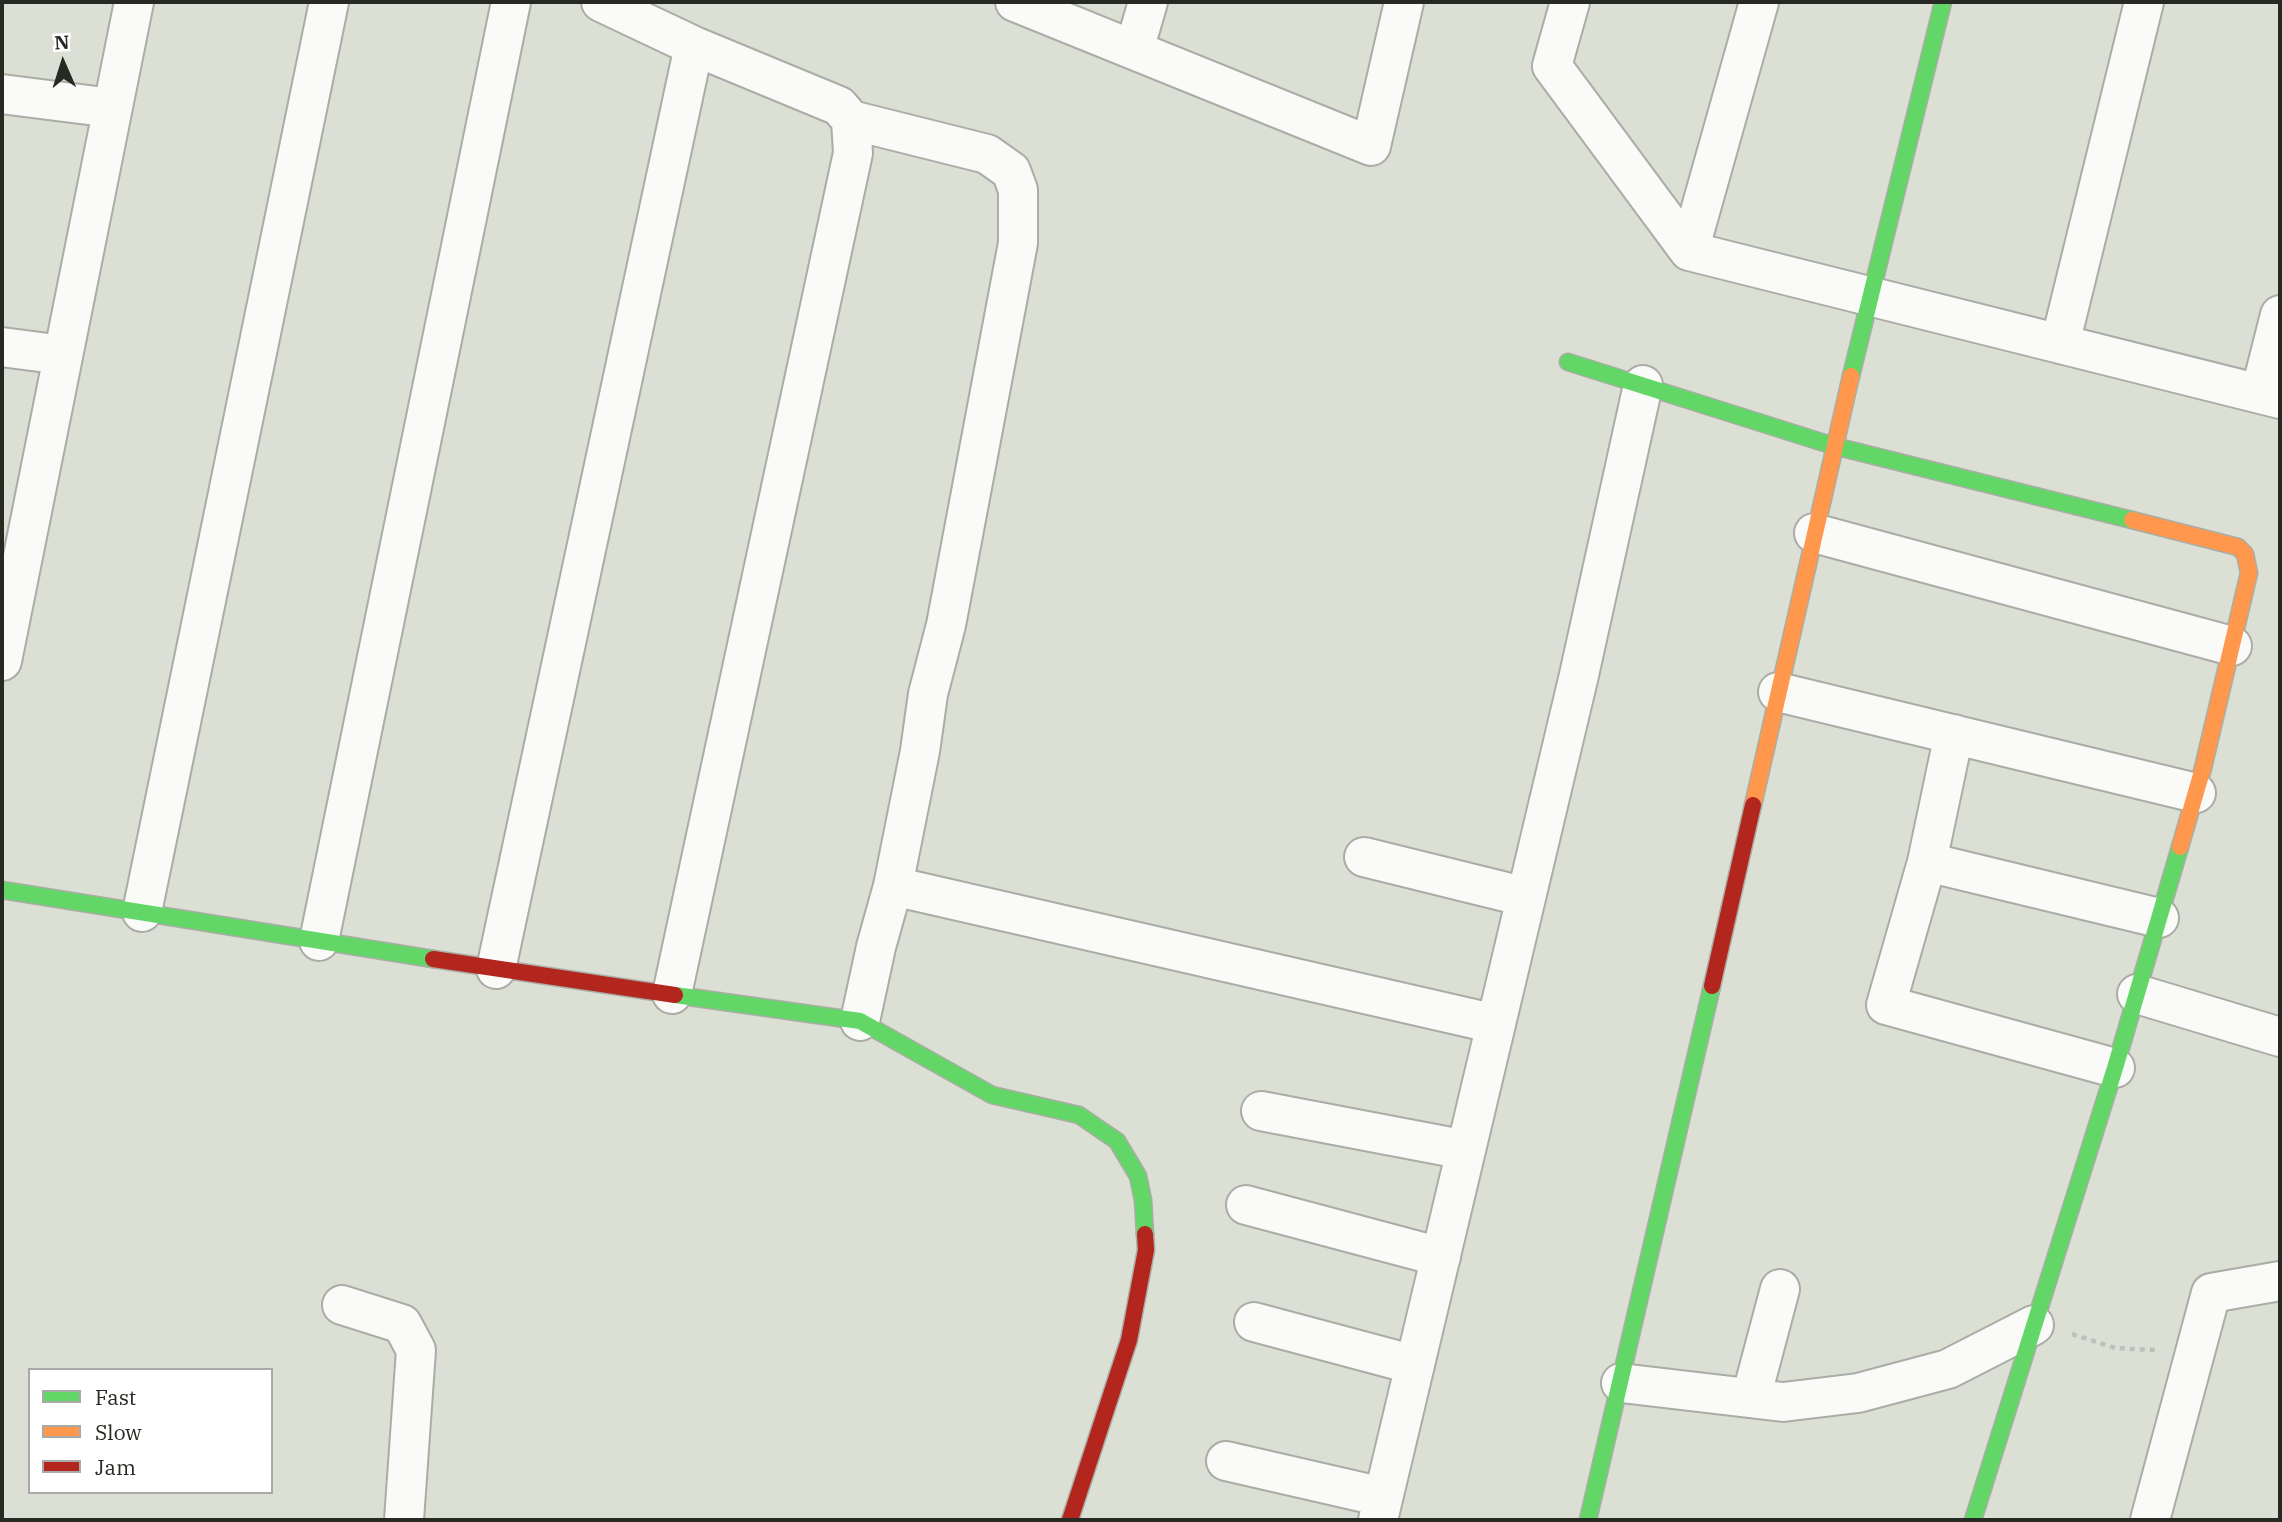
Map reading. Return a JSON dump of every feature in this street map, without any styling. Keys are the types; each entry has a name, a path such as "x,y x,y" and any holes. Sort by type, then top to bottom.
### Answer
{"street":[{"path":"2,661 134,2"},
{"path":"142,912 329,2"},
{"path":"318,941 511,2"},
{"path":"601,2 694,46 839,106 851,120 987,154 1011,171 1018,190 1018,243 946,625 928,694 920,751 893,886 860,1021"},
{"path":"1015,2 1371,146 1404,2"},
{"path":"1134,50 1148,2"},
{"path":"1570,2 1552,66 1689,251 2270,397 2280,315"},
{"path":"1689,251 1759,2"},
{"path":"1588,1520 1869,296 1943,2"},
{"path":"2060,344 2144,2"},
{"path":"496,970 694,46"},
{"path":"2,94 113,108"},
{"path":"672,994 853,153 851,120"},
{"path":"2,347 63,355"},
{"path":"1568,362 1834,446 2238,547 2245,554 2249,573 2196,793 2115,1068 1973,1520"},
{"path":"1226,1461 1381,1509 1579,676 1643,385"},
{"path":"1814,533 2232,646"},
{"path":"1778,692 2196,793"},
{"path":"1954,734 1927,862 1886,1006 2115,1068"},
{"path":"1364,857 1526,897"},
{"path":"1927,862 2160,918"},
{"path":"893,886 1496,1024"},
{"path":"2,890 496,970 860,1021 992,1095 1079,1115 1117,1141 1138,1176 1143,1200 1146,1250 1129,1340 1070,1520"},
{"path":"2137,994 2280,1037"},
{"path":"1261,1111 1466,1150"},
{"path":"1246,1205 1440,1257"},
{"path":"2150,1520 2211,1293 2280,1281"},
{"path":"1751,1398 1780,1289"},
{"path":"342,1305 402,1324 416,1350 404,1520"},
{"path":"1254,1322 1415,1365"},
{"path":"1621,1383 1783,1402 1858,1393 1948,1369 2034,1325"}],"path":[{"path":"2034,1325 2115,1348 2155,1350 2189,1341 2202,1328"}],"traffic: fast":[{"path":"1851,376 1943,2"},
{"path":"1568,362 1834,446 2132,520"},
{"path":"1973,1520 2115,1068 2180,847"},
{"path":"2,890 433,959"},
{"path":"1588,1520 1712,986"},
{"path":"675,995 860,1021 992,1095 1079,1115 1117,1141 1138,1176 1145,1234"}],"traffic: slow":[{"path":"1753,805 1851,376"},
{"path":"2132,520 2238,547 2245,554 2249,573 2203,768 2180,847"}],"traffic: jam":[{"path":"1712,986 1753,805"},
{"path":"433,959 675,995"},
{"path":"1070,1520 1129,1340 1146,1250 1145,1234"}]}
